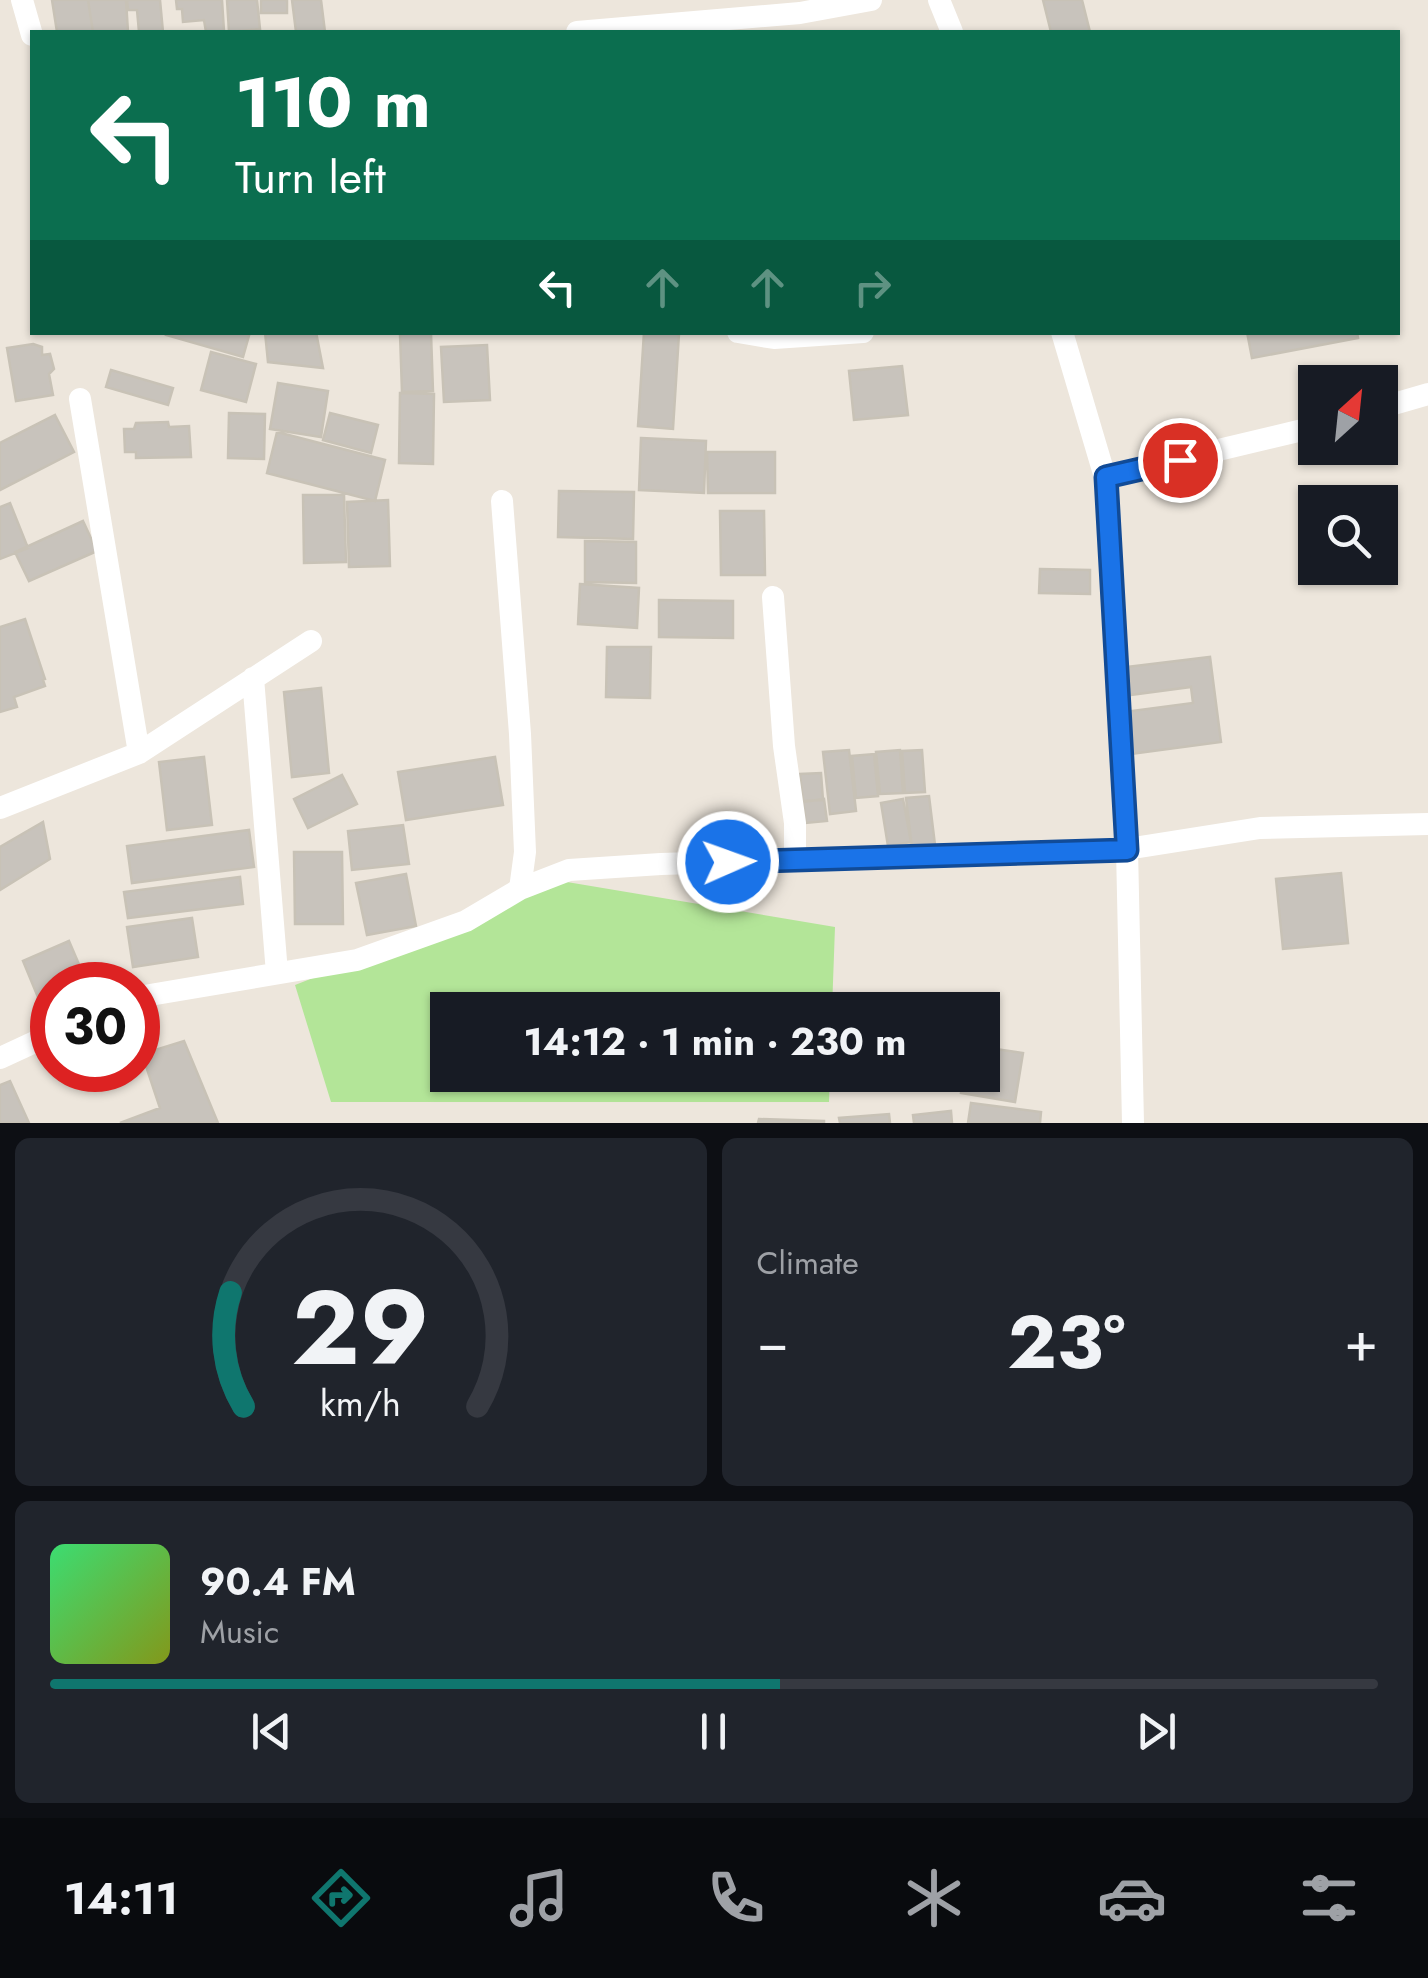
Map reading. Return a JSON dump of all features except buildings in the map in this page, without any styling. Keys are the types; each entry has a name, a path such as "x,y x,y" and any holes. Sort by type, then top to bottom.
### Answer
{"street":[{"path":"22,0 31,30"},
{"path":"600,30 800,13 871,0"},
{"path":"940,0 951,30"},
{"path":"756,335 818,335"},
{"path":"1063,335 1106,477 1127,850 1133,1123"},
{"path":"1398,403 1428,394"},
{"path":"80,400 139,752"},
{"path":"1106,477 1298,431"},
{"path":"502,501 521,754 524,852 520,889"},
{"path":"773,598 796,860"},
{"path":"0,808 139,752 312,641"},
{"path":"253,678 277,973"},
{"path":"160,993 357,960 466,921 520,889 569,870 1127,850 1260,828 1428,824"},
{"path":"0,1058 30,1044"}],"green space":[{"path":"561,881 835,927 833,992 430,992 430,1092 829,1092 829,1102 331,1102 295,985"}],"route":[{"path":"728,862 1127,850 1106,477 1180,460"}]}
